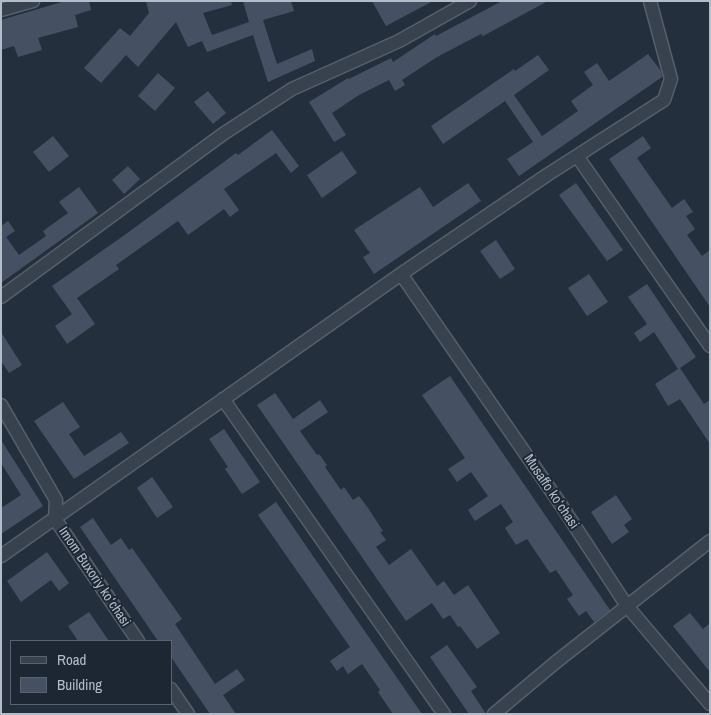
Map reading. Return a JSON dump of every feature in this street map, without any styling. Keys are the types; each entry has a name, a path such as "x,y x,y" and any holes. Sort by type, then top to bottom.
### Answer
{"street":[{"path":"1,10 33,1"},
{"path":"1,297 223,134 292,89 399,41 470,1"},
{"path":"1,556 401,274 547,175 664,100 671,79 650,1"},
{"path":"577,156 710,346"},
{"name":"Musaffo koʻchasi","path":"401,274 561,505 626,606 710,704"},
{"path":"223,399 444,714"},
{"name":"Imom Buxoriy koʻchasi","path":"1,405 56,500 55,519 137,640"},
{"path":"494,714 556,662 710,541"},
{"path":"172,690 188,714"}],"building":[{"path":"65,1 89,1 91,10 75,15 78,27 38,38 42,50 18,57 14,46 1,50 1,20"},
{"path":"146,1 231,1 232,5 203,13 212,35 249,22 243,1 291,1 294,11 263,20 277,64 312,49 315,61 268,82 253,35 207,52 202,41 188,47 176,22 138,67 126,55 101,83 84,68 120,28 130,36 149,13"},
{"path":"372,1 433,1 386,26"},
{"path":"502,1 548,1 483,36 481,34 437,57 402,80 405,85 395,91 389,80 359,95 332,113 346,135 334,142 309,102 348,78 391,58 393,62 435,34 436,36"},
{"path":"648,54 661,71 662,77 519,176 507,159 533,142 505,101 443,144 431,126 514,69 515,71 538,55 549,70 514,95 542,136 578,111 571,101 593,85 584,72 597,63 609,81"},
{"path":"158,73 175,88 155,111 138,96"},
{"path":"208,91 226,113 213,124 194,102"},
{"path":"272,130 299,166 291,173 276,153 224,189 239,210 230,217 224,209 188,235 178,221 116,265 119,269 77,298 95,324 67,344 55,326 72,314 52,286 236,153 238,155"},
{"path":"53,136 69,156 49,172 33,152"},
{"path":"643,136 651,148 637,158 672,208 684,199 693,212 686,216 695,229 687,235 702,256 710,250 710,307 609,159"},
{"path":"342,151 357,173 322,198 307,175"},
{"path":"128,166 140,179 124,194 112,180"},
{"path":"468,183 481,201 374,274 363,257 370,253 354,230 420,187 433,207"},
{"path":"576,183 623,250 607,261 559,195"},
{"path":"79,187 98,213 1,283 1,226 8,221 15,231 6,237 19,255 46,236 43,231 68,213 59,202"},
{"path":"496,240 515,269 500,279 480,251"},
{"path":"589,274 608,302 587,316 568,288"},
{"path":"647,284 696,357 680,368 704,404 710,400 710,444 680,399 668,406 655,384 678,369 654,332 640,342 634,333 647,324 628,297"},
{"path":"1,332 22,365 9,373 1,361"},
{"path":"450,376 610,610 594,622 586,611 579,616 567,599 573,595 556,570 550,573 527,539 516,545 505,528 513,522 501,504 475,521 468,510 488,496 471,472 457,482 448,469 465,458 422,395"},
{"path":"275,393 293,419 320,400 328,412 300,431 317,455 319,454 327,465 325,467 341,490 344,487 353,500 359,496 368,508 383,531 380,532 386,540 376,547 389,565 411,549 437,586 444,581 454,595 468,585 500,633 477,649 450,615 443,619 432,603 406,621 257,405"},
{"path":"63,402 80,427 69,434 84,456 121,432 129,443 74,479 34,421"},
{"path":"224,429 260,482 242,494 225,469 228,467 209,439"},
{"path":"1,440 43,506 1,534 1,508 21,495 1,463"},
{"path":"152,477 173,507 157,518 137,488"},
{"path":"616,495 632,519 624,525 629,532 612,544 591,512"},
{"path":"276,502 422,714 393,714 378,692 380,690 362,664 348,674 343,666 337,671 330,661 350,647 258,515"},
{"path":"93,518 111,545 121,538 129,550 132,548 182,619 175,624 215,684 237,669 245,680 223,695 236,714 210,714 172,658 172,640 157,640 80,527"},
{"path":"47,552 69,583 59,591 51,580 21,602 7,581"},
{"path":"89,612 108,640 77,640 68,626"},
{"path":"690,613 703,629 710,623 710,672 673,626"},
{"path":"447,645 477,687 471,691 486,714 469,714 430,657"}]}
